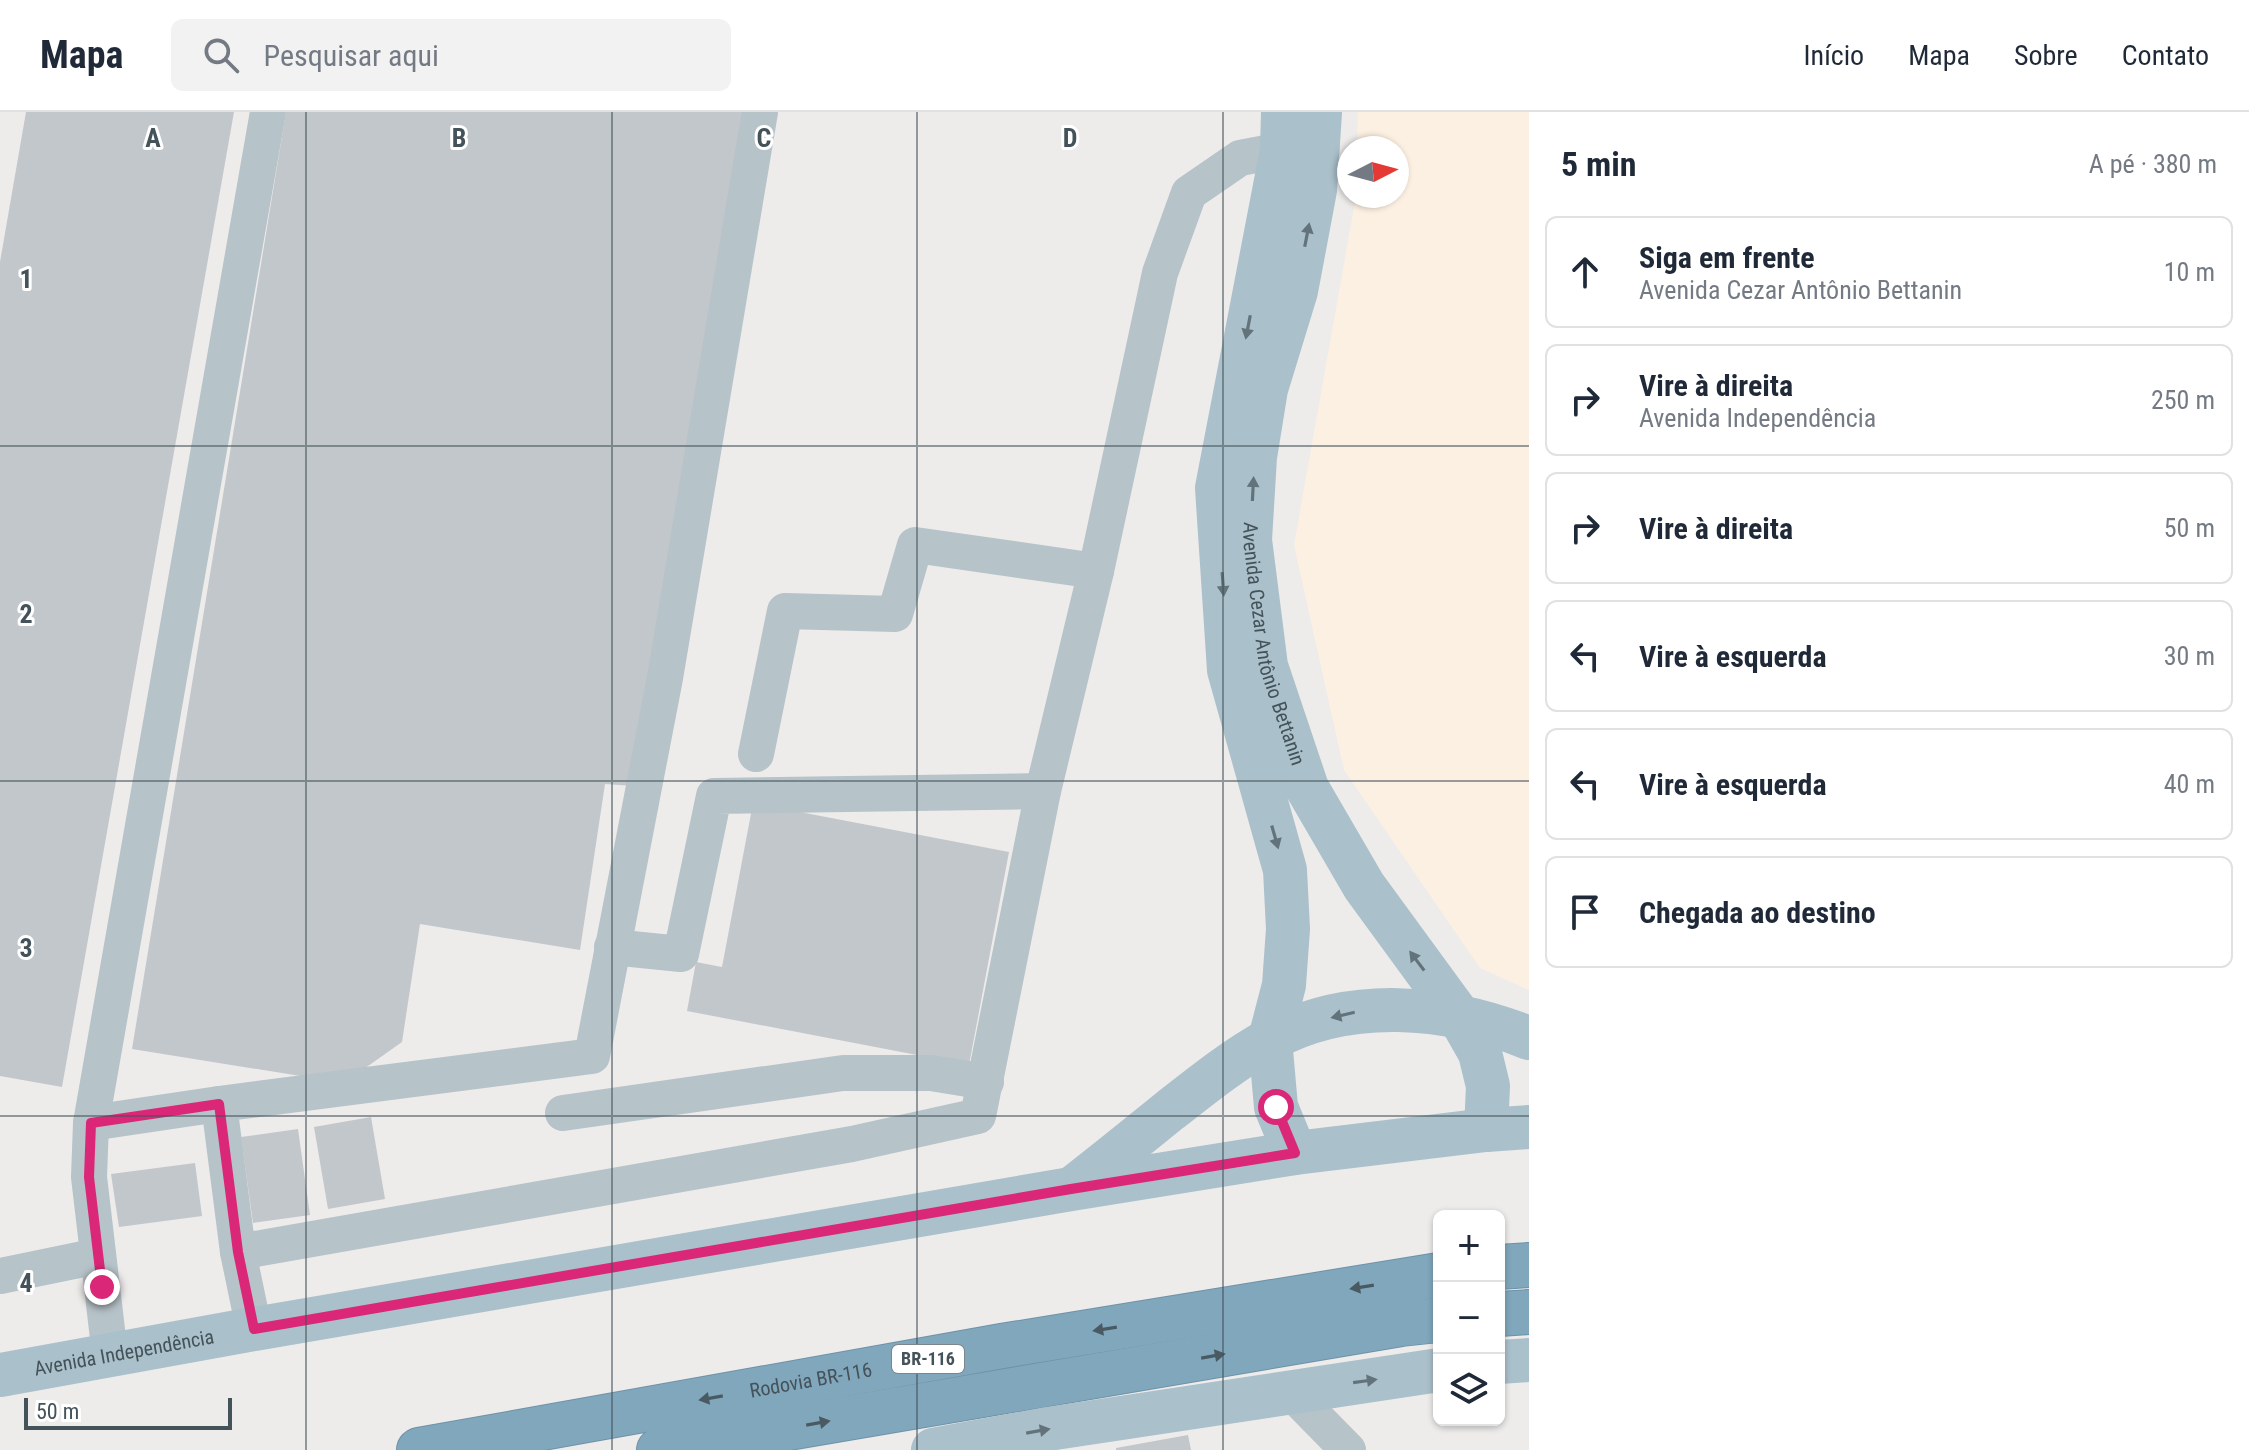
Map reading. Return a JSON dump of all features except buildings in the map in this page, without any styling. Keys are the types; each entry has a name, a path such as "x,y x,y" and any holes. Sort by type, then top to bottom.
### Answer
{"highway":[{"path":"1505,1266 1529,1265"},
{"name":"Rodovia BR-116","path":"419,1450 1002,1346 1433,1276"},
{"path":"1505,1314 1529,1312"},
{"name":"BR-116","path":"659,1450 1433,1321"}],"main road":[{"name":"Avenida Cezar Antônio Bettanin","path":"1301,130 1315,190 1296,291 1266,389 1255,457 1250,540 1266,666 1307,788 1364,886 1412,956 1459,1016 1480,1053 1488,1086 1486,1130"},
{"name":"Avenida Cezar Antônio Bettanin","path":"1295,1153 1276,1107 1270,1039 1284,985 1288,929 1285,870 1229,670 1217,488 1301,130"},
{"path":"1071,1189 1217,1073 1270,1039 1311,1022 1359,1012 1410,1009 1459,1016 1529,1038"},
{"name":"Avenida Independência","path":"0,1375 1071,1189 1295,1153 1529,1127"},
{"path":"1505,1264 1529,1258"},
{"path":"1505,1362 1529,1360"},
{"path":"933,1450 1048,1429 1433,1371"}],"lane":[{"path":"110,1355 89,1177 91,1123 268,112"},
{"path":"91,1123 592,1056 665,678 760,112"},
{"path":"238,1252 852,1144 978,1116 1043,791 1096,571 1160,273 1189,193 1240,158 1301,130"},
{"path":"756,754 785,611 895,614 915,545 1096,571"},
{"path":"612,947 681,954 714,796 1043,791"},
{"path":"563,1113 843,1073 931,1073 986,1082"},
{"path":"219,1104 238,1252 254,1329"},
{"path":"0,1276 98,1256"},
{"path":"1291,1392 1348,1450"}],"shaded area":[{"path":"1358,112 1529,112 1529,990 1480,968 1344,770 1294,545 1354,208 1409,208 1409,136 1357,136"}],"route":[{"path":"102,1287 89,1177 91,1123 219,1104 233,1222 254,1329 1295,1153 1276,1107"}]}
